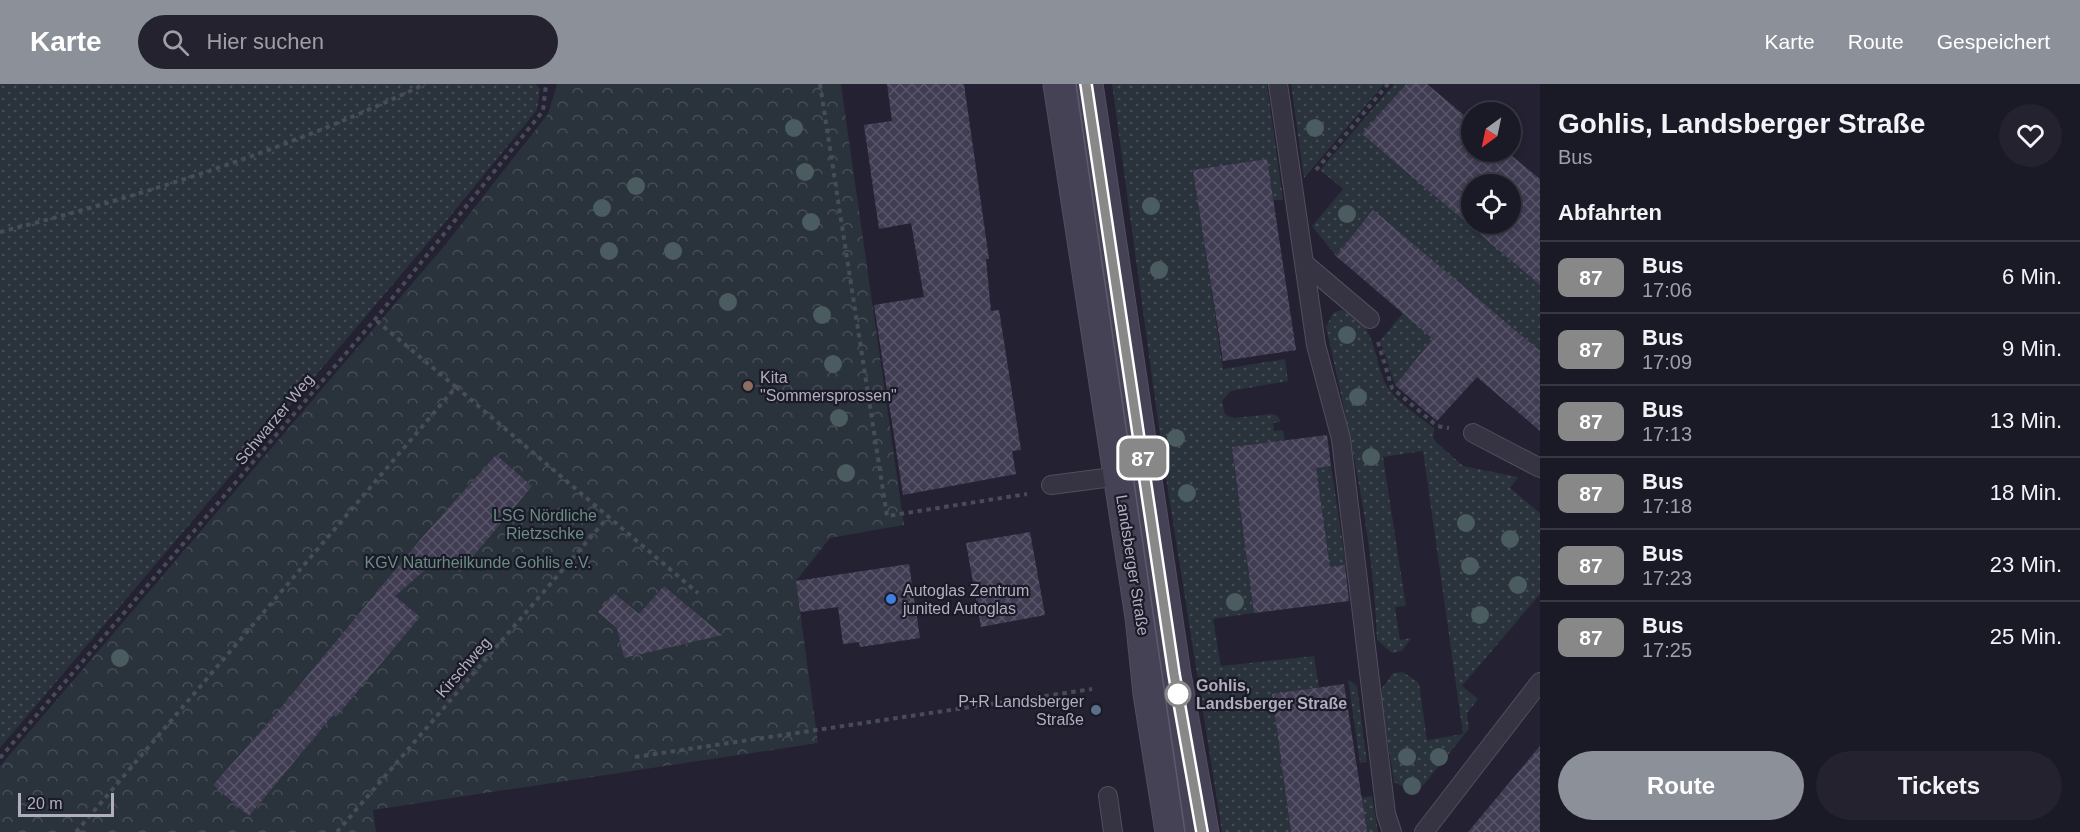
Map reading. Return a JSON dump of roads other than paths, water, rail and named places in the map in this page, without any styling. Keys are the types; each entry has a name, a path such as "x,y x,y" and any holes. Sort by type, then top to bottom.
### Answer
{"street":[{"name":"Landsberger Straße","path":"1060,84 1172,832"},
{"name":"Landsberger Straße","path":"1086,84 1174,674 1202,832"}],"lane":[{"path":"1278,84 1316,345 1341,439 1386,814 1392,832"},
{"path":"1304,263 1370,319"},
{"path":"1473,433 1540,468"},
{"path":"1051,485 1120,476"},
{"path":"1424,832 1540,682"},
{"path":"1108,796 1113,832"}],"tram line":[{"path":"1076,84 1185,832"}],"place":[{"name":"Kita \"Sommersprossen\"","path":"748,386"},
{"name":"Autoglas Zentrum junited Autoglas","path":"891,599"},
{"name":"Gohlis, Landsberger Straße","path":"1178,694"},
{"name":"P+R Landsberger Straße","path":"1096,710"}],"park label":[{"name":"LSG Nördliche Rietzschke","path":"545,524"},
{"name":"KGV Naturheilkunde Gohlis e.V.","path":"478,562"}]}
